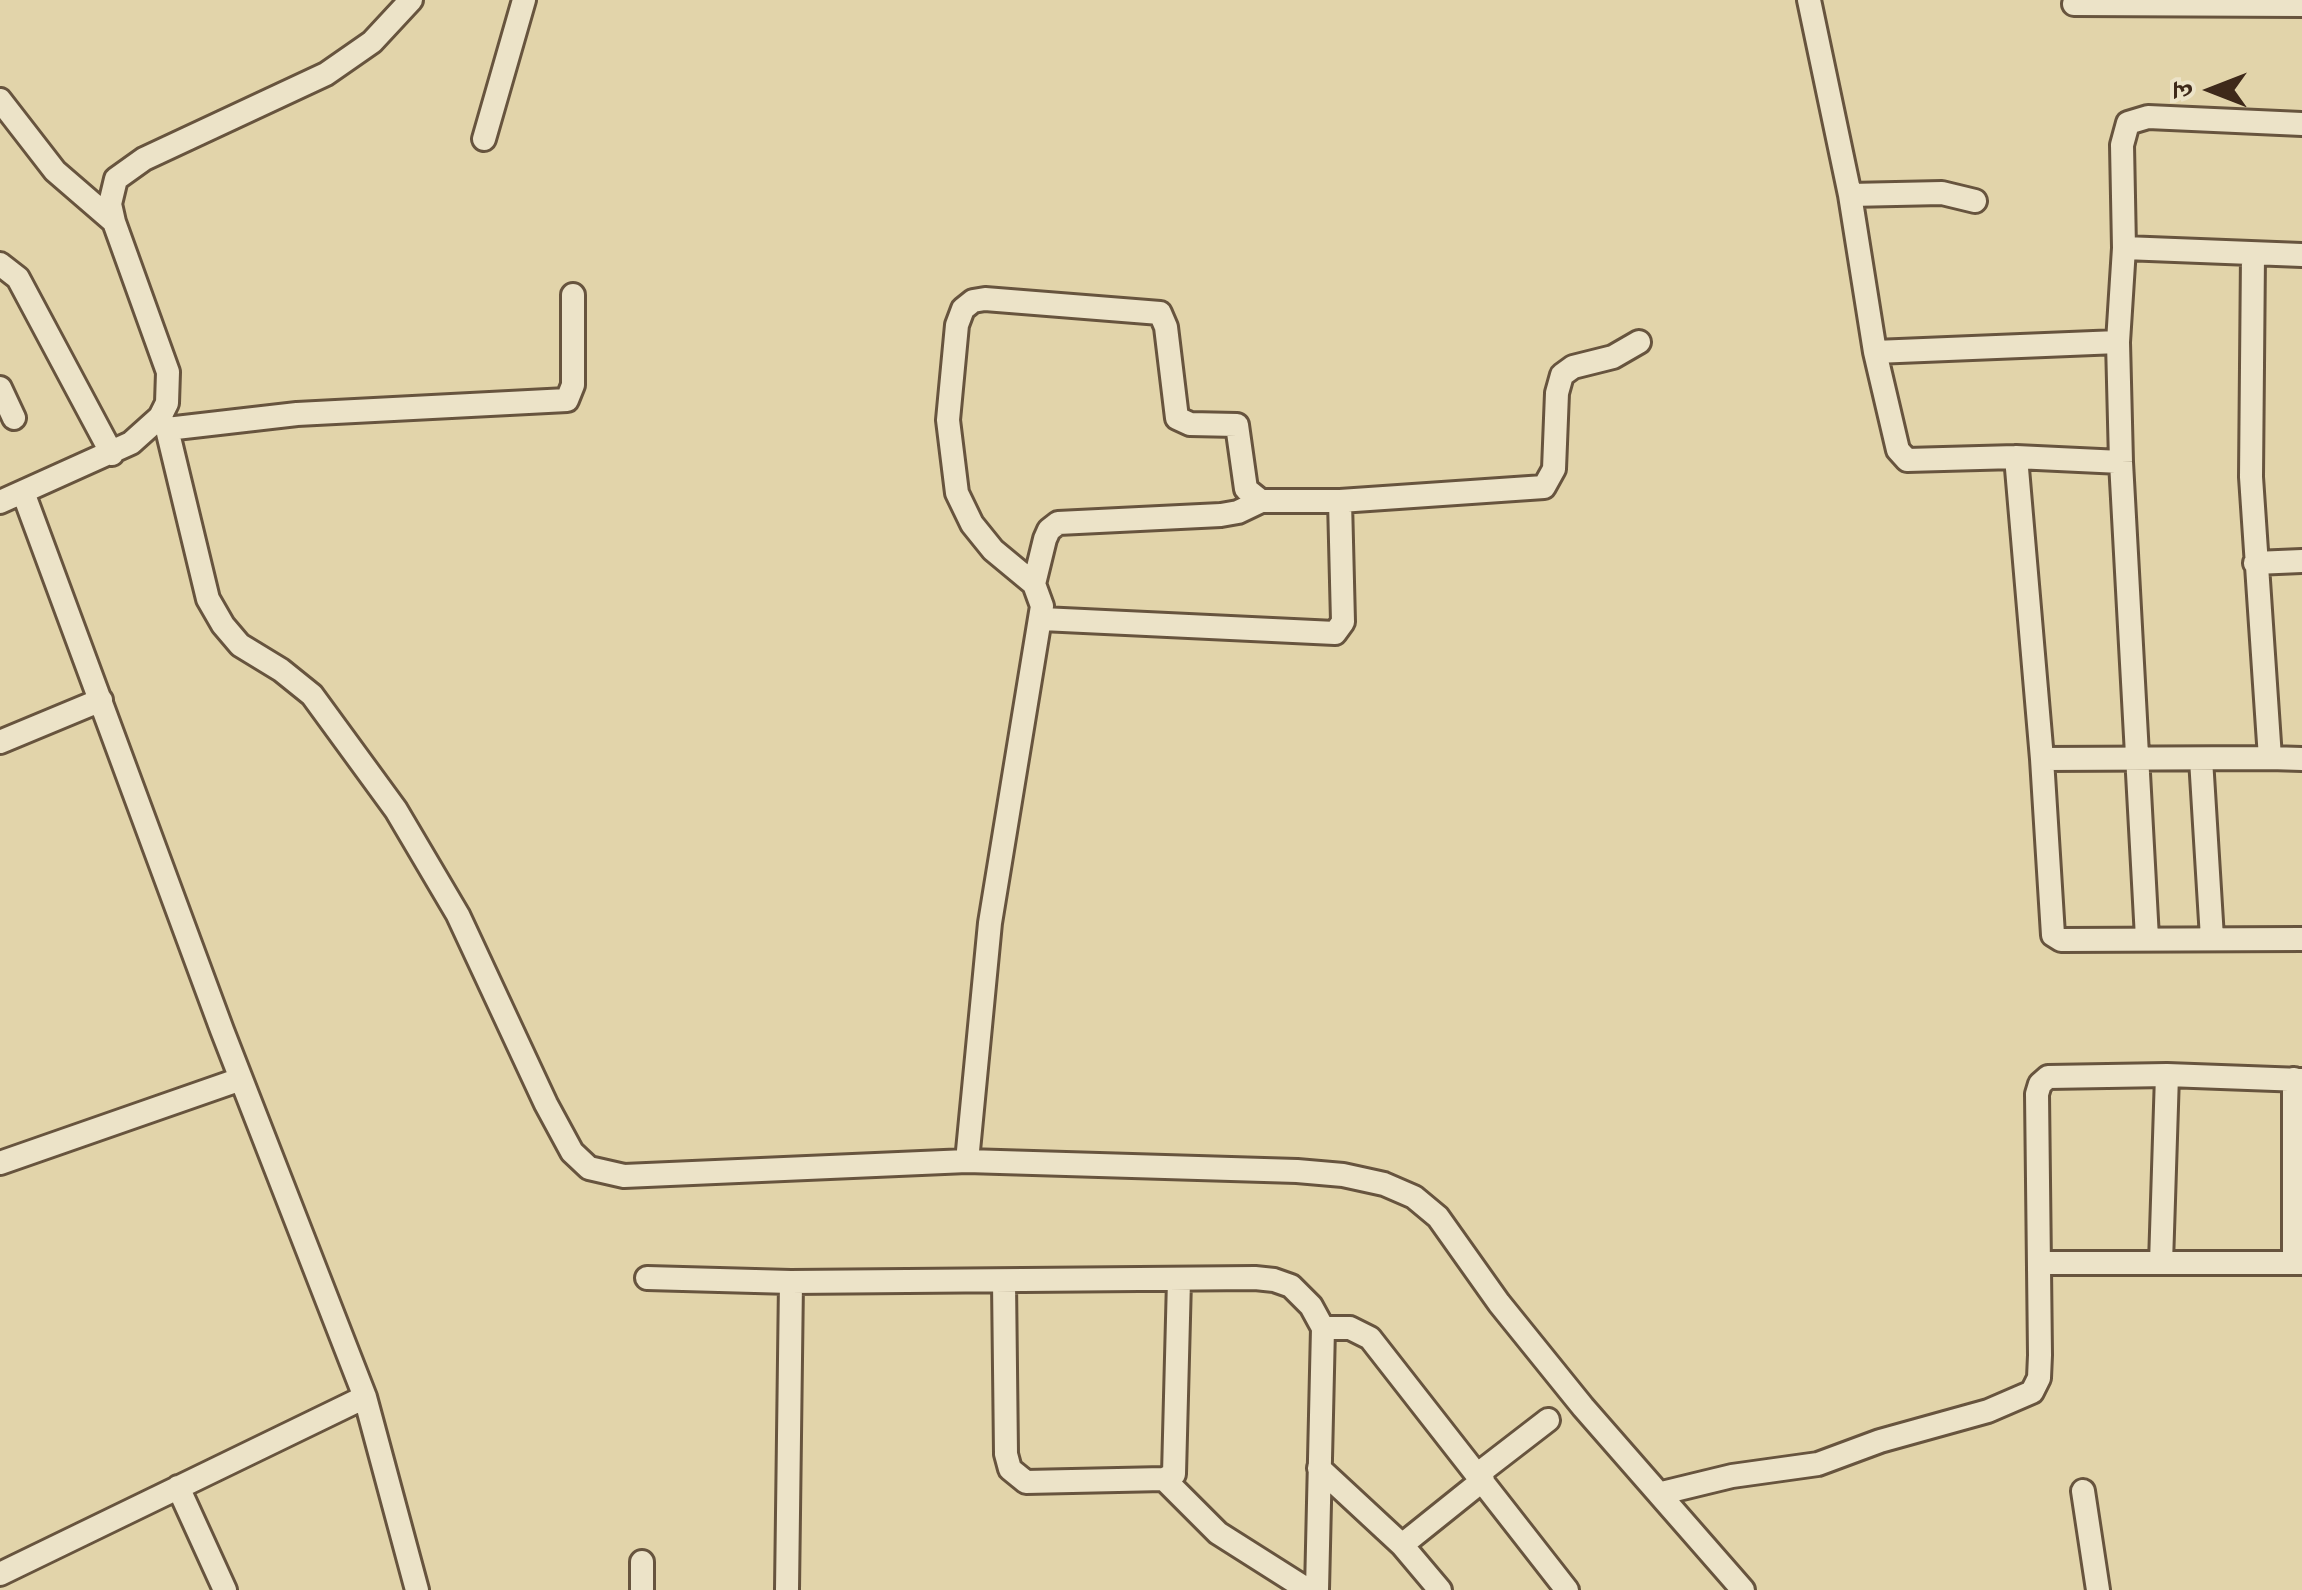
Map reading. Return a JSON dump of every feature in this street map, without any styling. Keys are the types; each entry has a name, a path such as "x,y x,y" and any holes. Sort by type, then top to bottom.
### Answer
{"street":[{"path":"412,0 372,42 326,74 211,125 129,169 116,179 111,192 114,222 168,372 170,394 164,423 208,598 222,625 240,644 282,670 312,695 396,810 458,915 546,1104 578,1160 589,1168 624,1176 966,1162 1298,1171 1384,1184 1414,1197 1438,1216 1499,1303 1571,1392 1744,1590"},
{"path":"484,139 524,0"},
{"path":"1809,0 1898,450 1907,460 2016,457 2121,462"},
{"path":"2074,4 2302,5"},
{"path":"0,100 55,171 114,222"},
{"path":"2147,938 2121,462 2118,342 2124,248 2122,146 2128,123 2148,118 2302,124"},
{"path":"1850,195 1942,192 1975,202"},
{"path":"2124,248 2302,256"},
{"path":"2253,255 2251,443 2255,563 2270,758"},
{"path":"0,264 18,278 128,444"},
{"path":"0,502 128,444 164,423 567,400 572,384 573,296"},
{"path":"966,1162 990,923 1042,606 1034,584 993,550 972,524 957,493 948,420 957,324 963,309 973,301 985,299 1160,313 1166,326 1178,418 1190,424 1236,425 1246,489 1261,501"},
{"path":"1034,584 1045,539 1058,523 1221,515 1261,501 1340,502 1544,487 1554,468 1557,393 1562,375 1614,357 1639,342"},
{"path":"1876,352 2118,342"},
{"path":"0,388 14,418"},
{"path":"2016,457 2053,935 2061,940 2302,940"},
{"path":"23,492 241,1078 365,1397 417,1590"},
{"path":"1042,619 1336,633 1343,622 1340,502"},
{"path":"2255,563 2302,560"},
{"path":"0,742 101,700"},
{"path":"2042,759 2302,759"},
{"path":"2201,759 2212,938"},
{"path":"2162,1263 2167,1075"},
{"path":"1662,1493 1732,1476 1818,1464 1988,1411 2032,1392 2039,1378 2038,1094 2040,1084 2048,1076 2298,1080 2298,1264 2041,1262"},
{"path":"0,1163 241,1078"},
{"path":"647,1278 791,1282 1274,1280 1302,1294 1323,1328 1317,1590"},
{"path":"1004,1282 1006,1454 1010,1469 1026,1482 1172,1477 1176,1471 1179,1280"},
{"path":"788,1590 791,1282"},
{"path":"1323,1328 1350,1328 1370,1338 1480,1477 1556,1586"},
{"path":"0,1574 365,1397"},
{"path":"1402,1545 1548,1420"},
{"path":"1318,1468 1402,1545 1440,1590"},
{"path":"1164,1480 1218,1532 1308,1590"},
{"path":"178,1487 225,1590"},
{"path":"2083,1491 2098,1590"},
{"path":"642,1562 642,1590"}]}
